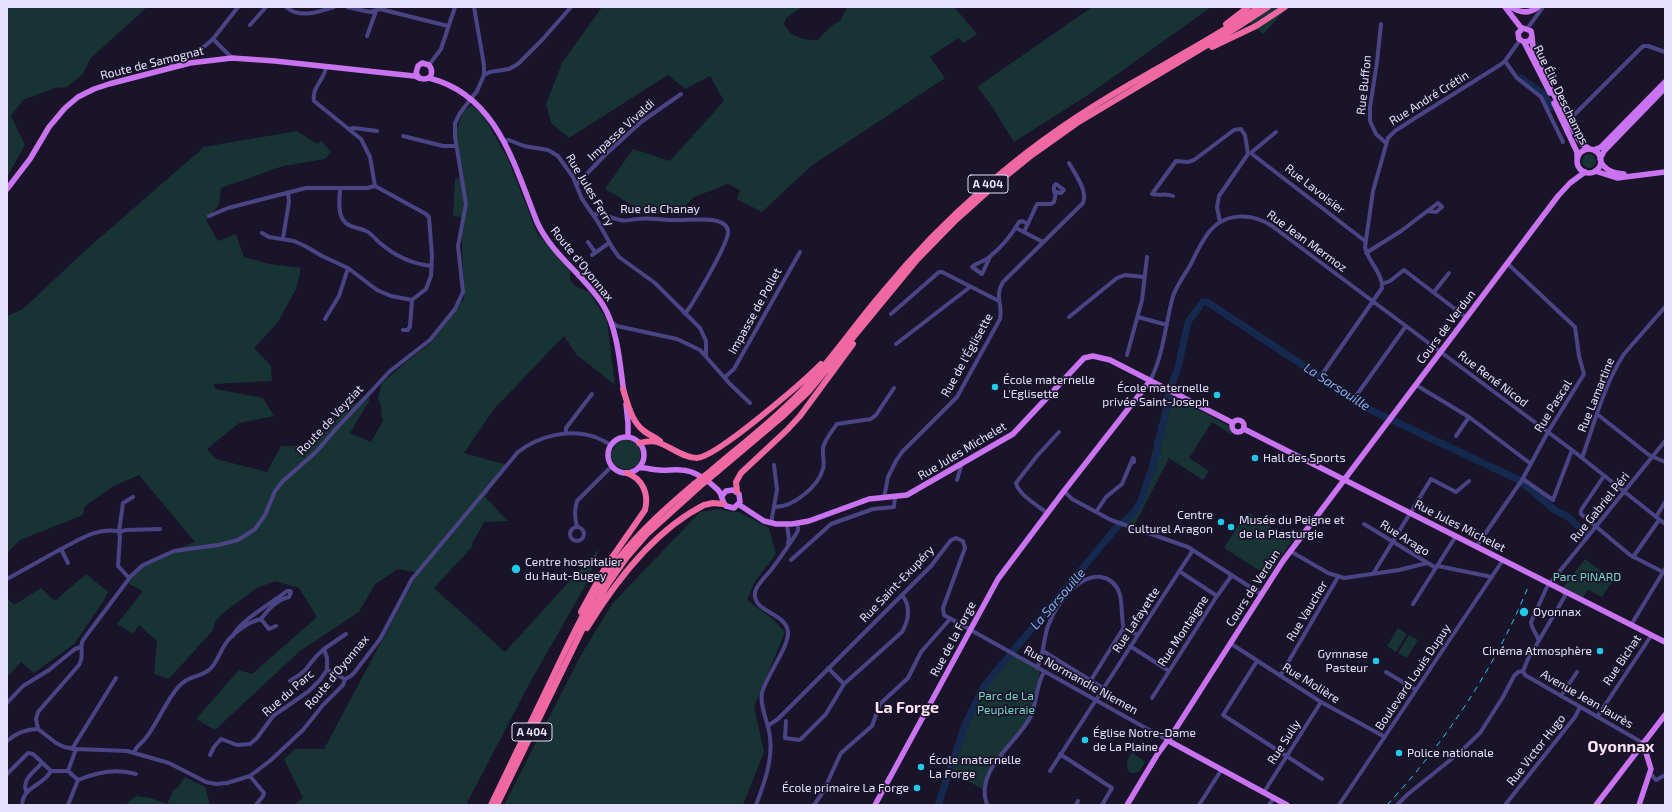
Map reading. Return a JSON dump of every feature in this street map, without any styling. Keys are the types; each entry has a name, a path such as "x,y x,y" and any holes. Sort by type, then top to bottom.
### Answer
{"highway":[{"path":"1170,64 1248,7"},
{"name":"A 404","path":"715,470 777,422 809,391 888,293 942,234 1015,168 1083,119 1259,7"},
{"name":"A 404","path":"497,805 595,605 618,568 657,524 792,400 819,372 912,258 941,228 986,186 1027,152 1072,121 1170,64 1236,28 1268,7"},
{"path":"1170,64 1256,26 1285,7"},
{"path":"737,492 736,482 739,476 800,416 888,293"},
{"path":"639,443 656,442 694,458 710,453 780,402 841,344"},
{"path":"623,390 633,418 639,427 671,449"},
{"path":"556,670 578,618 598,578 645,510 646,498 644,487 637,478 627,473"},
{"name":"A 404","path":"491,805 589,604 619,558 654,520 697,486"},
{"path":"568,658 610,592 646,550 660,537 700,507 711,503 724,504"}],"main road":[{"path":"1505,7 1525,29 1530,31 1532,37 1528,41 1522,41 1518,35 1525,29"},
{"path":"1511,7 1525,12 1534,10 1538,7"},
{"name":"Rue Élie Deschamps","path":"1532,37 1533,50 1536,58 1568,121 1582,144 1592,150"},
{"name":"Rue Élie Deschamps","path":"1522,41 1564,122 1578,152 1577,157"},
{"name":"Route de Samognat","path":"7,189 30,159 49,127 65,108 78,97 94,88 171,67 200,61 232,58 270,60 419,78"},
{"path":"448,84 429,78 419,78 416,73 416,68 422,63 431,67 434,74 471,98"},
{"path":"429,78 432,74 431,67"},
{"name":"Route de Samognat","path":"398,75 416,68"},
{"path":"1665,82 1618,128 1601,147 1582,151 1577,157 1578,166 1585,172 1595,171 1617,178 1665,172"},
{"path":"1595,171 1604,151 1665,88"},
{"name":"Route d'Oyonnax","path":"471,98 488,116 504,141 543,235 598,298 610,321 614,334 623,390 628,423 628,437"},
{"path":"1592,150 1597,152 1606,169 1612,172 1632,175"},
{"name":"Cours de Verdun","path":"1127,805 1135,789 1290,551 1570,183 1578,166"},
{"name":"Cours de Verdun","path":"1570,183 1585,172"},
{"name":"Rue Jules Michelet","path":"738,504 764,521 787,525 809,521 860,502 903,496 914,492 1013,434 1049,398 1078,364 1088,356 1103,357 1233,423 1232,429 1235,432 1240,432 1244,429 1665,642"},
{"name":"Rue de la Forge","path":"875,805 998,579 1047,513 1150,381"},
{"path":"628,437 639,443 644,453 644,458 648,464 695,469 718,486 737,492 740,497 738,504 731,508 724,504 722,496 718,490 691,472 683,470 662,470 647,467 638,468 627,473 620,472 612,466 608,456 611,445 618,439 628,437"},
{"path":"638,468 644,458"},
{"path":"722,496 728,490"},
{"path":"1596,805 1665,715"},
{"name":"Rue Normandie Niemen","path":"1168,740 1287,805"},
{"path":"1639,805 1651,769 1643,743"}],"street":[{"path":"171,67 171,61 174,57 192,54 214,39 238,7"},
{"path":"250,24 266,7"},
{"path":"286,7 293,12 303,14 318,12 334,7"},
{"path":"347,7 364,12 379,9 448,26"},
{"path":"431,67 441,49 455,7"},
{"path":"403,136 443,146 456,146 455,123 460,113 477,91 484,75 484,65 474,7"},
{"path":"484,75 490,72 509,69 518,64 542,40 571,7"},
{"path":"1525,29 1543,7"},
{"path":"367,36 379,9"},
{"name":"Rue Buffon","path":"1380,24 1377,62 1370,107 1370,121 1376,134 1386,143"},
{"path":"214,39 232,58"},
{"name":"Rue André Crétin","path":"1382,284 1380,277 1366,253 1365,241 1373,192 1388,138 1395,131 1505,61 1522,41"},
{"path":"1568,121 1643,46 1648,46 1665,52"},
{"path":"1505,61 1517,78 1541,97 1563,142"},
{"path":"326,67 324,75 314,92 314,101 361,139 365,145 372,165 375,186"},
{"name":"Impasse Vivaldi","path":"576,185 605,155 641,122 681,94"},
{"path":"349,129 354,128 377,131"},
{"path":"1173,196 1166,193 1158,196 1152,194 1176,161 1188,162 1194,160 1236,129 1241,129 1244,132 1250,153"},
{"path":"1220,222 1217,207 1219,196 1250,153 1276,132"},
{"name":"Rue Jules Ferry","path":"504,141 509,140 524,146 541,148 553,152 567,168 582,199 609,243 620,257 648,278 704,334 707,346 706,356"},
{"name":"Route de Veyziat","path":"7,703 23,686 49,670 75,649 81,647 83,640 129,578 143,565 163,555 182,549 232,542 246,536 255,529 265,515 275,491 283,481 316,452 390,371 430,340 455,308 463,292 458,246 466,204 456,146"},
{"name":"Rue Lavoisier","path":"1250,153 1365,241"},
{"name":"Rue de l'Églisette","path":"884,498 891,470 902,452 947,409 957,397 1000,319 999,288 1003,282 1084,200 1083,191 1069,163"},
{"path":"209,216 228,208 306,188 367,188 375,186 426,214 429,217 432,266 431,276 426,289 412,300 410,326 408,330 403,330"},
{"path":"340,188 340,212 344,221 353,227 369,233 399,257 422,265 432,266"},
{"path":"283,238 289,202 288,192"},
{"path":"1024,232 1037,204 1051,204 1054,202 1056,192"},
{"path":"1366,253 1401,231 1428,211"},
{"name":"Rue de Chanay","path":"593,215 598,214 625,221 638,219 709,219 719,221 726,226 729,232 726,242 685,314"},
{"name":"Rue Jean Mermoz","path":"1150,381 1159,362 1174,295 1205,237 1220,222 1240,216 1249,216 1263,220 1441,352"},
{"path":"990,257 982,274 972,267 990,257 1011,236 1019,222 1022,221 1028,224"},
{"path":"1016,228 1043,242"},
{"path":"262,234 269,237 283,238 305,246 348,268 377,290 391,296 412,300"},
{"name":"Rue Jules Ferry","path":"588,242 594,253 609,243"},
{"name":"Impasse de Pollet","path":"725,378 734,369 800,252"},
{"path":"1128,355 1142,300 1147,257"},
{"name":"Rue Pascal","path":"1476,546 1521,481 1548,432 1584,376 1575,327 1508,264"},
{"path":"325,319 339,296 348,268"},
{"path":"1323,373 1381,290 1382,284 1390,281 1404,270 1467,318"},
{"path":"891,314 938,272 942,272 999,301"},
{"path":"1434,292 1449,273"},
{"path":"1069,317 1117,278 1125,276 1144,277"},
{"path":"896,344 970,287"},
{"name":"Rue Lamartine","path":"1582,458 1597,414 1619,363 1624,354 1665,307"},
{"path":"1138,317 1167,325"},
{"path":"610,321 618,326 684,342 700,350 750,403"},
{"path":"614,334 618,326"},
{"path":"1356,396 1406,326"},
{"name":"Rue René Nicod","path":"1441,352 1572,450 1665,524"},
{"path":"1416,385 1469,417 1531,464"},
{"path":"775,507 788,505 816,484 822,471 825,459 823,449 828,437 837,424 871,418 876,415 894,388"},
{"path":"566,434 566,428 592,394"},
{"path":"1597,414 1652,457 1665,462"},
{"path":"1456,436 1469,417"},
{"path":"1047,513 1028,498 1018,488 1016,483 1037,456 1059,432"},
{"name":"Route d'Oyonnax","path":"38,729 56,743 74,749 118,750 134,753 169,763 211,783 227,783 250,776 272,760 300,734 323,705 338,690 345,679 354,673 380,639 412,579 518,452 526,446 544,438 566,434 588,435 611,445"},
{"name":"Rue Gabriel Péri","path":"1539,641 1536,632 1531,626 1531,622 1545,590 1665,441"},
{"path":"1521,481 1553,500 1572,450"},
{"path":"957,480 962,463"},
{"path":"1096,512 1106,497 1122,484 1131,463"},
{"path":"770,523 775,507 777,490 774,465"},
{"path":"577,527 575,513 577,502 612,466"},
{"path":"1604,476 1581,510 1581,514 1596,528 1633,557 1664,571 1631,625"},
{"path":"1373,574 1431,479 1456,492 1469,480"},
{"path":"1064,491 1072,499 1116,522 1193,550 1261,594"},
{"path":"129,578 118,566 119,532 123,503 133,497"},
{"path":"791,560 831,524 873,510 894,506 894,497"},
{"path":"1633,557 1658,518 1665,502"},
{"path":"756,805 764,784 771,744 769,725 762,706 762,694 786,642 788,632 783,621 759,605 756,599 756,592 758,585 778,562 797,532 798,524"},
{"name":"Rue Arago","path":"1364,524 1427,563 1437,567 1492,577"},
{"path":"787,525 789,539 787,546"},
{"path":"7,579 89,534 114,530 119,532 126,530 160,529"},
{"path":"1413,604 1456,536"},
{"name":"Rue Saint-Exupéry","path":"769,725 778,719 931,566 951,540 960,538 964,542 965,548 942,610 944,615 950,619"},
{"path":"61,549 68,563"},
{"name":"Rue Lafayette","path":"1050,771 1193,550"},
{"path":"1290,551 1328,573 1338,577 1351,578 1427,563"},
{"name":"Boulevard Louis Dupuy","path":"1339,805 1503,560"},
{"path":"1179,571 1217,596"},
{"name":"Rue Montaigne","path":"1152,698 1232,575"},
{"path":"1037,668 1043,650 1048,626 1056,609 1072,589 1092,577 1104,577 1116,585 1122,599 1122,622 1124,627 1138,635"},
{"name":"Rue Vaucher","path":"1280,676 1338,577"},
{"path":"134,753 135,748 145,738 164,707 181,684 186,680 201,675 212,667 226,644 233,636 253,621 261,619 272,607 292,595 291,591 287,591 248,620 235,631 233,636"},
{"path":"1397,805 1480,733 1499,704 1514,676 1518,672 1523,671 1523,668 1565,596 1564,591"},
{"path":"786,721 785,738 801,739 826,714 844,684 902,632 907,621 908,608 902,595"},
{"path":"261,619 269,629 276,626"},
{"path":"814,805 823,792 841,753 847,746 872,726 880,704 908,678 921,652 950,619 970,630"},
{"path":"1091,680 1124,627"},
{"name":"Rue Normandie Niemen","path":"970,630 1168,740"},
{"path":"290,681 307,669 314,657 346,634"},
{"name":"Rue Bichat","path":"1597,717 1651,636"},
{"name":"Rue Molière","path":"1230,644 1321,702 1385,736"},
{"path":"1130,646 1169,671"},
{"path":"7,741 28,729 38,729 36,719 38,712 79,665 83,658 81,647"},
{"path":"324,649 327,658 327,670"},
{"path":"1043,650 1103,688"},
{"path":"1257,661 1223,715 1322,779"},
{"path":"828,668 844,684"},
{"name":"Rue du Parc","path":"210,755 214,747 221,739 238,745 250,744 257,738 273,716 309,691 327,670 345,679"},
{"name":"Avenue Jean Jaurès","path":"1523,671 1525,675 1643,743"},
{"path":"987,805 984,790 986,781 1004,751 1026,724 1031,715 1040,678 1044,672"},
{"path":"1386,672 1416,690"},
{"path":"1561,696 1577,672"},
{"path":"68,771 74,749 116,678"},
{"name":"Rue Sully","path":"1264,792 1321,702"},
{"name":"Rue Victor Hugo","path":"1506,805 1575,717 1580,707"},
{"path":"7,774 28,753 33,754 41,764 51,771 68,771 78,780"},
{"path":"1060,754 1112,788 1102,805"},
{"path":"22,805 22,800 26,791 26,780 41,764"},
{"path":"1199,805 1222,769"},
{"path":"26,791 39,784 51,771"},
{"path":"68,805 78,780 101,772 117,771 136,774"},
{"path":"1650,773 1656,780 1665,775"},
{"path":"250,776 264,792 263,796 256,805"},
{"path":"1269,805 1274,798"}],"green space":[{"path":"7,7 147,7 90,59 83,74 67,87 55,88 23,100 11,116 25,145 7,177"},
{"path":"602,7 802,7 786,18 784,24 790,32 802,39 818,40 831,26 840,21 847,7 954,7 977,34 964,43 958,38 930,57 945,78 811,166 762,212 737,199 740,190 728,184 694,197 678,214 646,213 605,189 633,149 670,161 724,101 710,76 685,89 668,75 569,138 551,123 546,104 562,63"},
{"path":"1092,7 1211,7 1091,93 1014,142 989,102 977,87"},
{"path":"1239,7 1288,7 1263,34 1246,19"},
{"path":"472,106 483,115 508,159 537,233 570,271 570,280 577,287 589,292 607,320 615,385 577,355 564,336 494,409 464,453 507,465 485,497 508,521 484,522 472,544 473,546 434,588 505,652 599,549 588,581 528,686 466,805 294,805 303,798 284,759 295,749 324,749 418,573 398,569 375,584 359,612 300,651 215,730 196,719 239,670 252,674 317,617 299,588 275,581 255,589 223,613 215,622 213,630 169,679 154,674 157,641 139,625 133,634 117,624 143,591 129,584 138,566 195,542 139,475 114,486 85,506 83,515 20,540 7,553 7,316 23,309 87,249 204,147 297,131 317,144 321,141 331,152 325,159 283,166 221,188 219,205 206,220 218,241 236,234 244,257 270,264 301,268 296,289 278,322 254,348 271,366 272,381 213,384 216,389 263,398 274,416 239,423 207,449 216,459 267,472 281,446 312,446 346,410 370,393 369,401 350,433 371,442 383,421 381,414 382,409 378,398 382,383 431,343 464,299 461,217 453,216 455,179 462,177 456,132 463,111"},
{"path":"1586,154 1592,154 1596,158 1596,164 1592,168 1586,168 1582,164 1582,158"},
{"path":"1167,393 1229,426 1232,435 1212,422 1189,458 1209,471 1203,480 1169,458 1134,526 1123,522 1133,513 1141,498"},
{"path":"621,440 634,442 638,446 641,452 639,463 635,467 630,469 620,468 613,461 611,450 614,450 615,444"},
{"path":"719,509 739,512 769,528 776,554 755,581 747,600 773,619 785,632 754,707 764,752 743,805 504,805 581,655 612,604 700,512"},
{"path":"1249,513 1292,541 1268,576 1224,548 1237,527"},
{"name":"Parc PINARD","path":"1585,559 1613,580 1602,597 1588,590 1583,597 1563,587"},
{"path":"86,574 108,592 103,602 74,644 34,673 21,662 7,677 7,598 14,605 41,588 55,601"},
{"path":"1398,628 1407,634 1396,652 1387,646"},
{"path":"1409,635 1418,640 1407,658 1398,653"},
{"name":"Parc de La Peupleraie","path":"1014,655 1040,670 1038,688 1031,715 990,771 984,790 949,770 968,717 983,687 993,674"},
{"path":"1132,752 1145,762 1139,772 1130,773 1128,768 1128,760"},
{"path":"185,777 205,787 210,805 127,805 127,803 136,796 151,798 167,804 174,790"}],"waterway":[{"path":"1521,78 1544,94 1551,107"},
{"name":"La Sarsouille","path":"1171,387 1178,368 1188,322 1203,302 1207,302 1371,410 1519,480 1555,510"},
{"name":"La Sarsouille","path":"938,805 965,725 984,686 1117,527 1138,507 1154,468 1153,461 1157,455 1158,441 1163,432 1161,427 1165,421 1164,418 1168,395"},
{"name":"La Sarsouille","path":"1558,512 1567,516 1587,534"}],"railway":[{"path":"1387,805 1449,730 1501,646 1528,587"}],"place":[{"name":"École maternelle L'Eglisette","path":"995,387"},
{"name":"École maternelle privée Saint-Joseph","path":"1217,395"},
{"name":"Hall des Sports","path":"1255,458"},
{"name":"Centre Culturel Aragon","path":"1221,522"},
{"name":"Musée du Peigne et de la Plasturgie","path":"1231,527"},
{"name":"Centre hospitalier du Haut-Bugey","path":"516,569"},
{"name":"Oyonnax","path":"1524,612"},
{"name":"Cinéma Atmosphère","path":"1600,651"},
{"name":"Gymnase Pasteur","path":"1376,661"},
{"name":"Église Notre-Dame de La Plaine","path":"1085,740"},
{"name":"Police nationale","path":"1399,753"},
{"name":"École maternelle La Forge","path":"921,767"},
{"name":"École primaire La Forge","path":"917,788"}],"district":[{"name":"La Forge","path":"907,708"},
{"name":"Oyonnax","path":"1621,747"}]}
